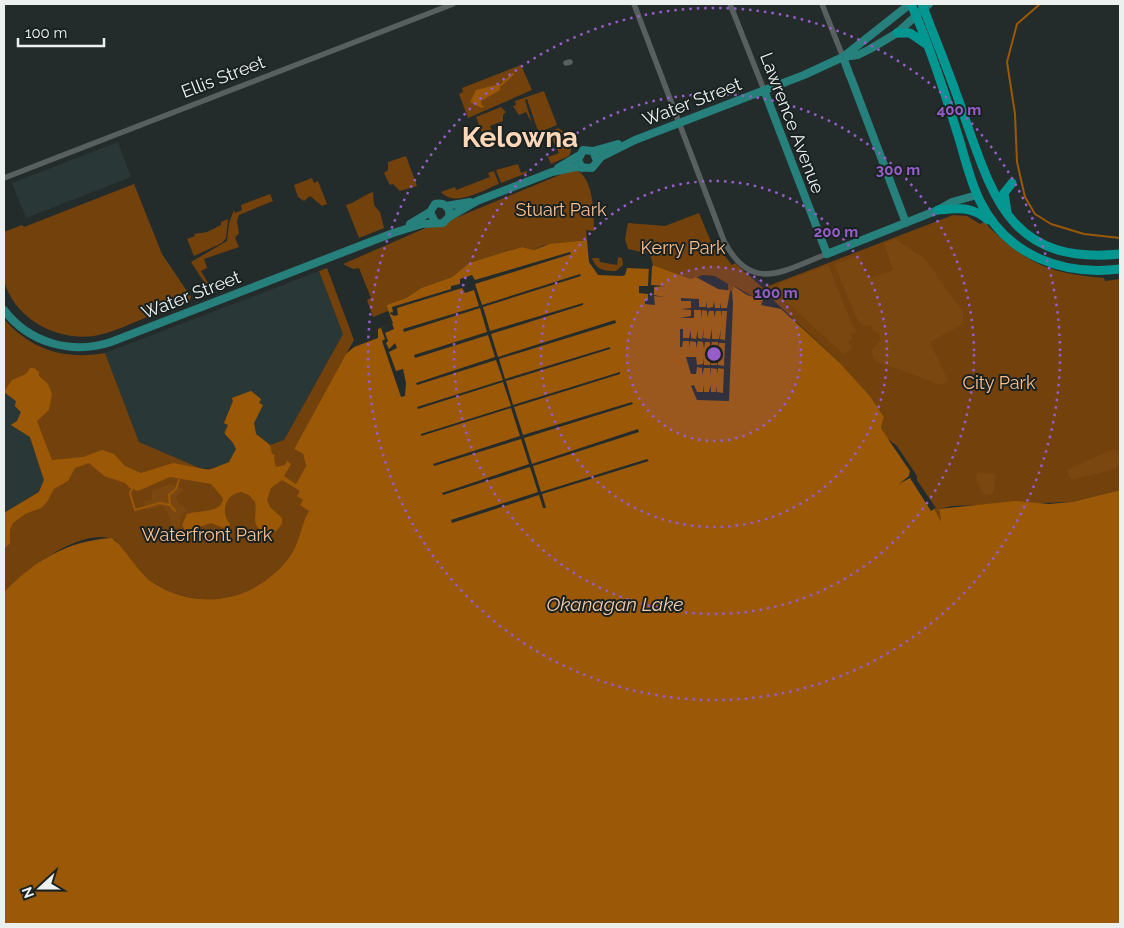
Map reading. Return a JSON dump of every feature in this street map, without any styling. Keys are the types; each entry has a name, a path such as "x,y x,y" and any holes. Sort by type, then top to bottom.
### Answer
{"highway":[{"path":"911,4 928,46 977,195 999,230"},
{"path":"925,5 986,178 997,201 1009,217 1029,235 1058,250 1086,255 1120,254"},
{"path":"897,33 910,33 917,36 928,46"},
{"path":"986,178 998,187 1012,183 1004,193 1009,217"},
{"path":"977,195 989,196 997,201"},
{"path":"938,210 968,209 980,213 1026,252 1048,263 1088,271 1120,269"}],"main road":[{"name":"Water Street","path":"843,57 911,4"},
{"name":"Water Street","path":"593,151 634,140 764,90 843,57 858,55 897,33 925,5"},
{"path":"843,57 906,223"},
{"name":"Lawrence Avenue","path":"764,90 827,254"},
{"name":"Water Street","path":"598,161 634,140"},
{"path":"449,217 449,211 441,203 435,204 430,212 434,222 443,222 477,201 552,172 578,156 582,150 593,151 598,161 592,168 552,172"},
{"path":"578,156 578,163 582,168"},
{"path":"827,254 938,210 952,202 977,195"},
{"path":"446,206 477,201"},
{"name":"Water Street","path":"393,233 430,212"},
{"name":"Water Street","path":"4,310 25,331 45,342 71,347 96,346 393,233 434,222"}],"street":[{"name":"Ellis Street","path":"4,178 453,4"},
{"path":"634,4 727,246 747,268 767,276 827,254"},
{"name":"Lawrence Avenue","path":"730,4 764,90"},
{"path":"822,4 843,57"}],"shaded area":[{"path":"118,142 131,177 26,218 12,183"},
{"path":"895,239 925,259 963,312 963,324 930,342 948,381 941,385 878,362 873,358 872,350 880,340 879,333 872,329 873,326 863,325 858,321 834,264 859,255 868,279 893,270 884,243"},
{"path":"828,265 853,327 856,329 855,334 851,333 852,340 848,341 852,348 843,354 776,292 780,283"},
{"path":"319,271 343,334 284,440 270,445 256,434 254,423 263,405 259,403 261,399 252,394 233,401 224,422 228,425 225,431 226,437 233,443 236,449 232,459 223,466 202,469 139,442 105,353"},
{"path":"4,392 17,401 21,412 17,422 30,437 44,477 44,485 39,492 4,513"},
{"path":"1113,449 1120,451 1120,464 1115,469 1072,480 1069,477 1067,470"},
{"path":"977,472 996,475 993,494 983,495 976,480"},
{"path":"170,484 185,489 176,497 178,503 187,510 181,517 180,527 175,528 171,532 169,529 171,519 163,506 146,510 144,501 152,500 152,492 154,490"}],"green space":[{"path":"521,65 532,90 468,118 459,94 463,92 462,88"},
{"path":"544,91 557,125 540,132 527,99 525,100 532,123 526,112 519,115 513,106 516,105 515,101"},
{"path":"501,107 506,112 503,115 503,121 490,126 495,138 486,143 476,117"},
{"path":"558,128 570,140 571,152 569,156 551,164 548,157 559,153 549,133"},
{"path":"406,156 417,186 400,191 393,184 390,185 384,173 388,170 388,162"},
{"path":"518,164 521,173 527,171 527,173 501,183 496,170"},
{"name":"Stuart Park","path":"574,169 586,179 591,196 594,231 586,230 587,240 544,245 534,250 522,247 469,263 452,277 421,288 406,298 386,305 388,311 373,317 367,300 371,298 359,268 353,269 343,264 430,226 443,227 453,219"},
{"path":"494,171 499,184 477,193 454,198 441,192 455,187 456,190 490,177 488,173"},
{"path":"312,178 314,183 318,181 327,204 322,206 310,196 304,201 298,197 294,185"},
{"path":"134,184 162,254 191,297 190,300 175,308 101,335 80,337 65,335 39,325 17,306 9,294 4,281 2,263 4,232 22,225 24,227"},
{"path":"373,192 374,205 380,212 384,228 359,238 346,205"},
{"path":"270,194 273,201 239,215 237,221 239,233 235,238 239,247 204,259 208,270 207,268 201,271 211,288 208,288 191,262 227,241 229,223 234,210 235,213 242,210 241,205"},
{"name":"City Park","path":"699,213 714,249 725,256 732,265 735,263 763,288 953,215 967,216 980,224 984,222 1012,247 1038,264 1067,273 1104,278 1105,281 1120,279 1120,490 1072,502 952,506 939,509 941,521 881,428 884,417 870,396 839,362 771,298 768,296 759,300 734,286 733,291 728,291 728,284 715,276 703,275 691,279 653,265 650,254 628,249 625,239 628,223 665,226"},
{"path":"228,219 226,238 222,243 194,256 187,239 195,236 194,234 207,232"},
{"path":"618,257 622,258 623,265 616,271 601,269 592,258 599,258 600,262 617,265"},
{"name":"Waterfront Park","path":"327,268 354,340 294,449 303,454 306,466 295,487 301,491 309,511 296,545 290,556 277,571 262,583 245,592 227,597 208,599 189,597 170,592 146,578 115,540 102,537 71,544 55,552 39,562 4,592 4,513 39,492 44,480 30,437 11,425 17,421 21,412 15,406 16,401 4,392 4,319 14,330 37,345 50,350 76,355 105,353 139,442 202,469 207,469 226,464 235,456 234,444 224,432 228,425 224,423 233,401 232,398 251,391 261,399 259,403 263,405 254,423 256,434 270,445 284,440 343,334 319,271"}],"water":[{"path":"500,84 500,90 481,101 482,106 485,106 482,108 470,102 476,90"},
{"name":"Okanagan Lake","path":"587,240 589,262 598,275 622,276 625,275 627,268 651,269 653,265 691,279 696,277 718,289 733,291 733,286 747,295 763,300 761,305 781,309 840,363 870,396 884,417 881,428 936,508 934,509 941,521 939,509 1015,501 1049,504 1072,502 1120,490 1120,924 4,924 4,592 27,571 52,554 80,543 111,538 116,541 146,577 170,592 188,597 226,598 244,592 261,583 277,571 293,551 309,511 300,505 303,500 297,496 300,491 282,480 271,488 267,500 270,507 282,518 282,524 276,531 265,533 257,527 255,502 249,495 241,492 231,496 226,505 225,515 230,524 228,530 211,523 186,532 182,525 187,514 209,511 222,503 223,498 211,484 170,477 138,491 130,488 125,483 104,476 89,463 75,468 68,481 54,489 47,502 41,508 25,514 13,523 10,530 10,543 4,549 4,513 39,492 44,480 30,437 11,425 17,421 21,412 15,406 16,401 4,392 12,380 26,374 30,368 34,368 39,372 39,376 48,384 52,394 49,410 37,421 52,460 83,457 102,450 114,454 125,466 141,473 173,463 209,470 229,462 236,449 225,434 228,425 224,423 233,401 232,398 251,391 261,399 259,403 263,405 254,423 256,434 270,445 272,454 275,455 276,467 285,465 287,461 291,464 284,476 296,484 306,466 303,454 294,449 346,354 354,347 378,338 378,329 393,323 386,305 406,298 421,288 452,277 469,263 522,247 534,250 549,244"}],"pier":[{"path":"570,252 571,254 475,284 482,305 580,274 581,276 483,307 490,331 583,303 583,305 491,334 498,357 615,320 616,323 499,359 505,379 610,347 610,349 506,381 513,405 620,372 620,374 514,407 523,435 632,402 633,404 524,438 532,464 638,429 639,432 533,466 541,492 647,459 649,461 542,494 546,508 543,508 539,495 452,523 451,520 538,492 530,467 443,495 442,493 529,464 521,439 434,466 433,464 520,436 511,408 421,436 421,434 511,406 503,382 418,409 417,407 503,380 496,360 417,385 416,383 495,357 488,335 415,358 414,355 487,332 480,308 404,332 403,329 479,306 474,290 465,293 462,288 397,308 398,315 394,316 389,313 393,312 392,307 451,289 451,286 460,284 460,279 472,275 475,280"},
{"path":"652,265 651,285 665,286 654,287 654,295 664,297 654,296 655,305 645,304 645,301 648,300 648,294 639,293 639,286 648,286 649,266"},
{"path":"730,291 732,291 733,303 729,401 697,400 691,386 694,385 697,392 703,392 704,385 704,392 709,392 711,385 711,392 716,392 717,386 717,392 723,393 724,369 718,368 717,375 717,369 711,368 710,375 710,368 704,368 702,375 702,368 697,367 696,374 691,374 686,357 696,357 697,365 703,364 703,358 704,365 710,365 711,358 711,365 717,365 718,358 718,365 724,366 725,343 719,343 718,349 718,342 712,342 710,349 710,342 705,342 704,349 703,342 698,341 696,348 696,342 690,341 690,348 689,341 683,341 682,347 680,347 680,329 683,329 683,338 689,338 691,330 691,338 696,339 698,330 698,338 702,339 704,328 703,338 710,339 712,329 712,339 719,339 721,329 720,339 725,340 727,311 722,311 721,317 721,311 716,311 714,317 714,311 709,311 707,317 707,311 702,310 702,319 701,310 694,310 694,318 680,318 691,316 691,310 681,309 691,308 691,301 681,301 681,298 699,299 699,307 706,307 707,300 707,308 713,307 714,301 715,308 720,308 720,302 721,308 727,308"},
{"path":"392,323 394,329 385,333 388,341 386,343 389,349 395,343 397,348 389,352 396,371 403,369 406,383 405,396 401,397 382,341 385,339 381,328"},
{"path":"888,439 897,446 936,508 931,511 910,478 899,484 909,476 910,471"}],"waterway":[{"path":"1040,4 1017,24 1007,62 1015,114 1017,162 1025,197 1035,214 1051,224 1084,234 1120,238"},
{"path":"501,85 513,74"},
{"path":"175,511 170,505 169,495 176,489 179,480"},
{"path":"132,489 130,493 135,510 160,503 170,505"}],"district":[{"name":"Kelowna","path":"520,137"}],"park label":[{"name":"Kerry Park","path":"683,248"}]}
